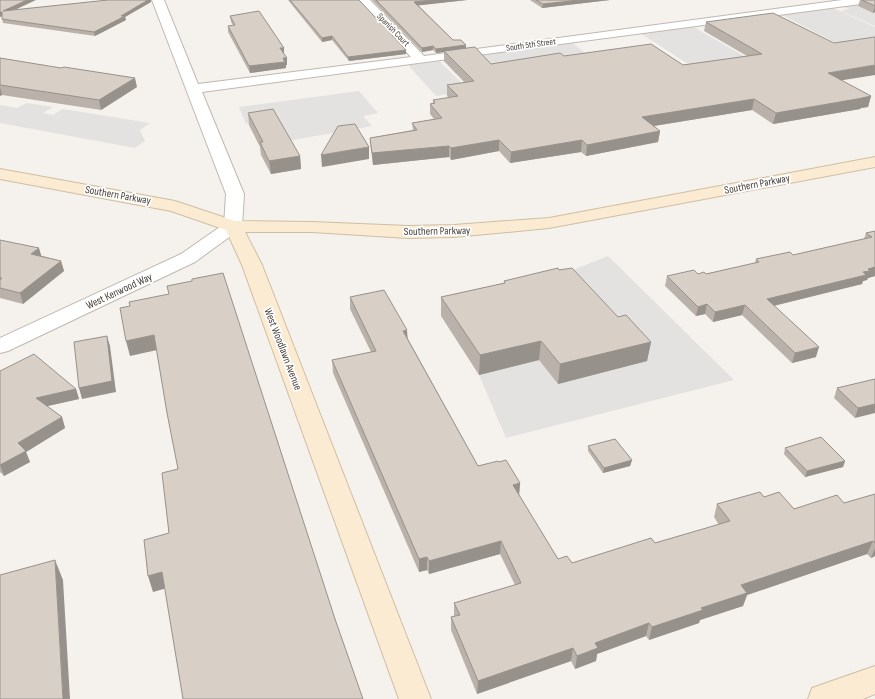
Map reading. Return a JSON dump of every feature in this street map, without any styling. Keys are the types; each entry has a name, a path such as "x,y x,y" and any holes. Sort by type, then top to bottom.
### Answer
{"main road":[{"name":"Southern Parkway","path":"0,174 175,206 233,226 312,227 408,232 454,232 515,227 594,215 875,162"},
{"name":"West Woodlawn Avenue","path":"233,226 252,265 415,699"},
{"path":"824,699 875,680"}],"street":[{"name":"West Woodlawn Avenue","path":"158,0 235,194 233,226"},
{"name":"Spanish Court","path":"364,0 422,60"},
{"name":"South 5th Street","path":"193,89 868,0"},
{"name":"West Kenwood Way","path":"0,346 188,258 233,226"}],"shaded area":[{"path":"852,3 875,13 875,26 841,11 849,9 840,5"},
{"path":"829,6 875,27 875,40 840,45 778,13"},
{"path":"692,26 756,63 699,71 640,33"},
{"path":"570,41 593,59 456,74 442,59 537,45 545,51 538,45"},
{"path":"439,61 470,91 436,96 408,65"},
{"path":"359,91 378,113 363,116 372,126 288,141 275,119 246,124 239,107"},
{"path":"27,103 53,107 43,113 53,115 63,109 150,123 140,130 145,141 135,148 0,123 0,105 17,108"},
{"path":"608,256 734,380 506,438 479,375 533,361 565,273"}],"building":[{"path":"0,0 27,0 3,11 108,0 148,0 121,16 125,16 94,32 2,19 2,12 0,12"},
{"path":"290,0 359,0 406,50 348,57 332,36 322,38"},
{"path":"376,0 433,0 414,2 453,40 461,40 466,45 436,49 433,46 422,48"},
{"path":"536,0 580,0 543,4"},
{"path":"862,0 875,0 875,6"},
{"path":"259,11 284,48 280,48 287,58 283,58 285,62 249,66 228,26 235,25 230,16"},
{"path":"773,13 834,43 875,37 875,65 828,73 871,96 776,113 754,99 642,117 660,131 587,145 582,140 511,152 499,140 451,148 449,146 372,153 370,138 417,130 412,123 442,118 430,104 435,103 433,100 458,96 447,85 474,81 444,51 475,47 491,64 560,53 564,56 651,44 683,65 762,54 706,22"},
{"path":"0,58 135,78 99,100 0,85"},
{"path":"273,109 300,156 269,161 260,142 263,142 248,113"},
{"path":"355,124 369,147 321,155 338,126"},
{"path":"875,231 875,267 868,269 870,271 863,272 866,275 767,299 819,347 795,353 745,305 715,312 707,304 698,307 667,276 694,270 698,274 704,272 706,274 759,262 756,259 790,252 793,255 872,237 866,233"},
{"path":"0,240 39,248 31,254 61,261 20,293 0,288 0,280 2,278 0,278"},
{"path":"558,268 559,270 572,268 618,317 626,315 651,342 560,364 541,341 480,355 441,297 505,283 504,281"},
{"path":"223,273 335,619 363,699 183,699 162,572 148,576 144,540 169,533 162,473 178,469 154,335 126,341 120,308 130,306 129,302 169,294 167,286"},
{"path":"384,290 407,330 403,331 478,466 506,460 520,483 513,485 558,559 567,556 572,563 651,538 655,543 730,521 717,504 760,492 764,497 779,492 794,509 837,495 844,503 875,494 875,543 873,541 741,585 747,593 701,608 703,610 652,627 649,623 595,643 598,648 577,656 573,648 478,681 451,617 460,615 454,603 521,583 501,541 429,561 427,557 419,559 332,360 376,351 350,297"},
{"path":"107,336 112,381 79,388 74,342"},
{"path":"34,354 76,389 36,398 62,417 18,443 26,451 0,465 0,371"},
{"path":"875,379 875,404 858,408 837,388"},
{"path":"821,437 845,461 807,471 785,448"},
{"path":"615,439 632,460 604,468 588,446"},
{"path":"55,560 63,699 0,699 0,575"}]}
